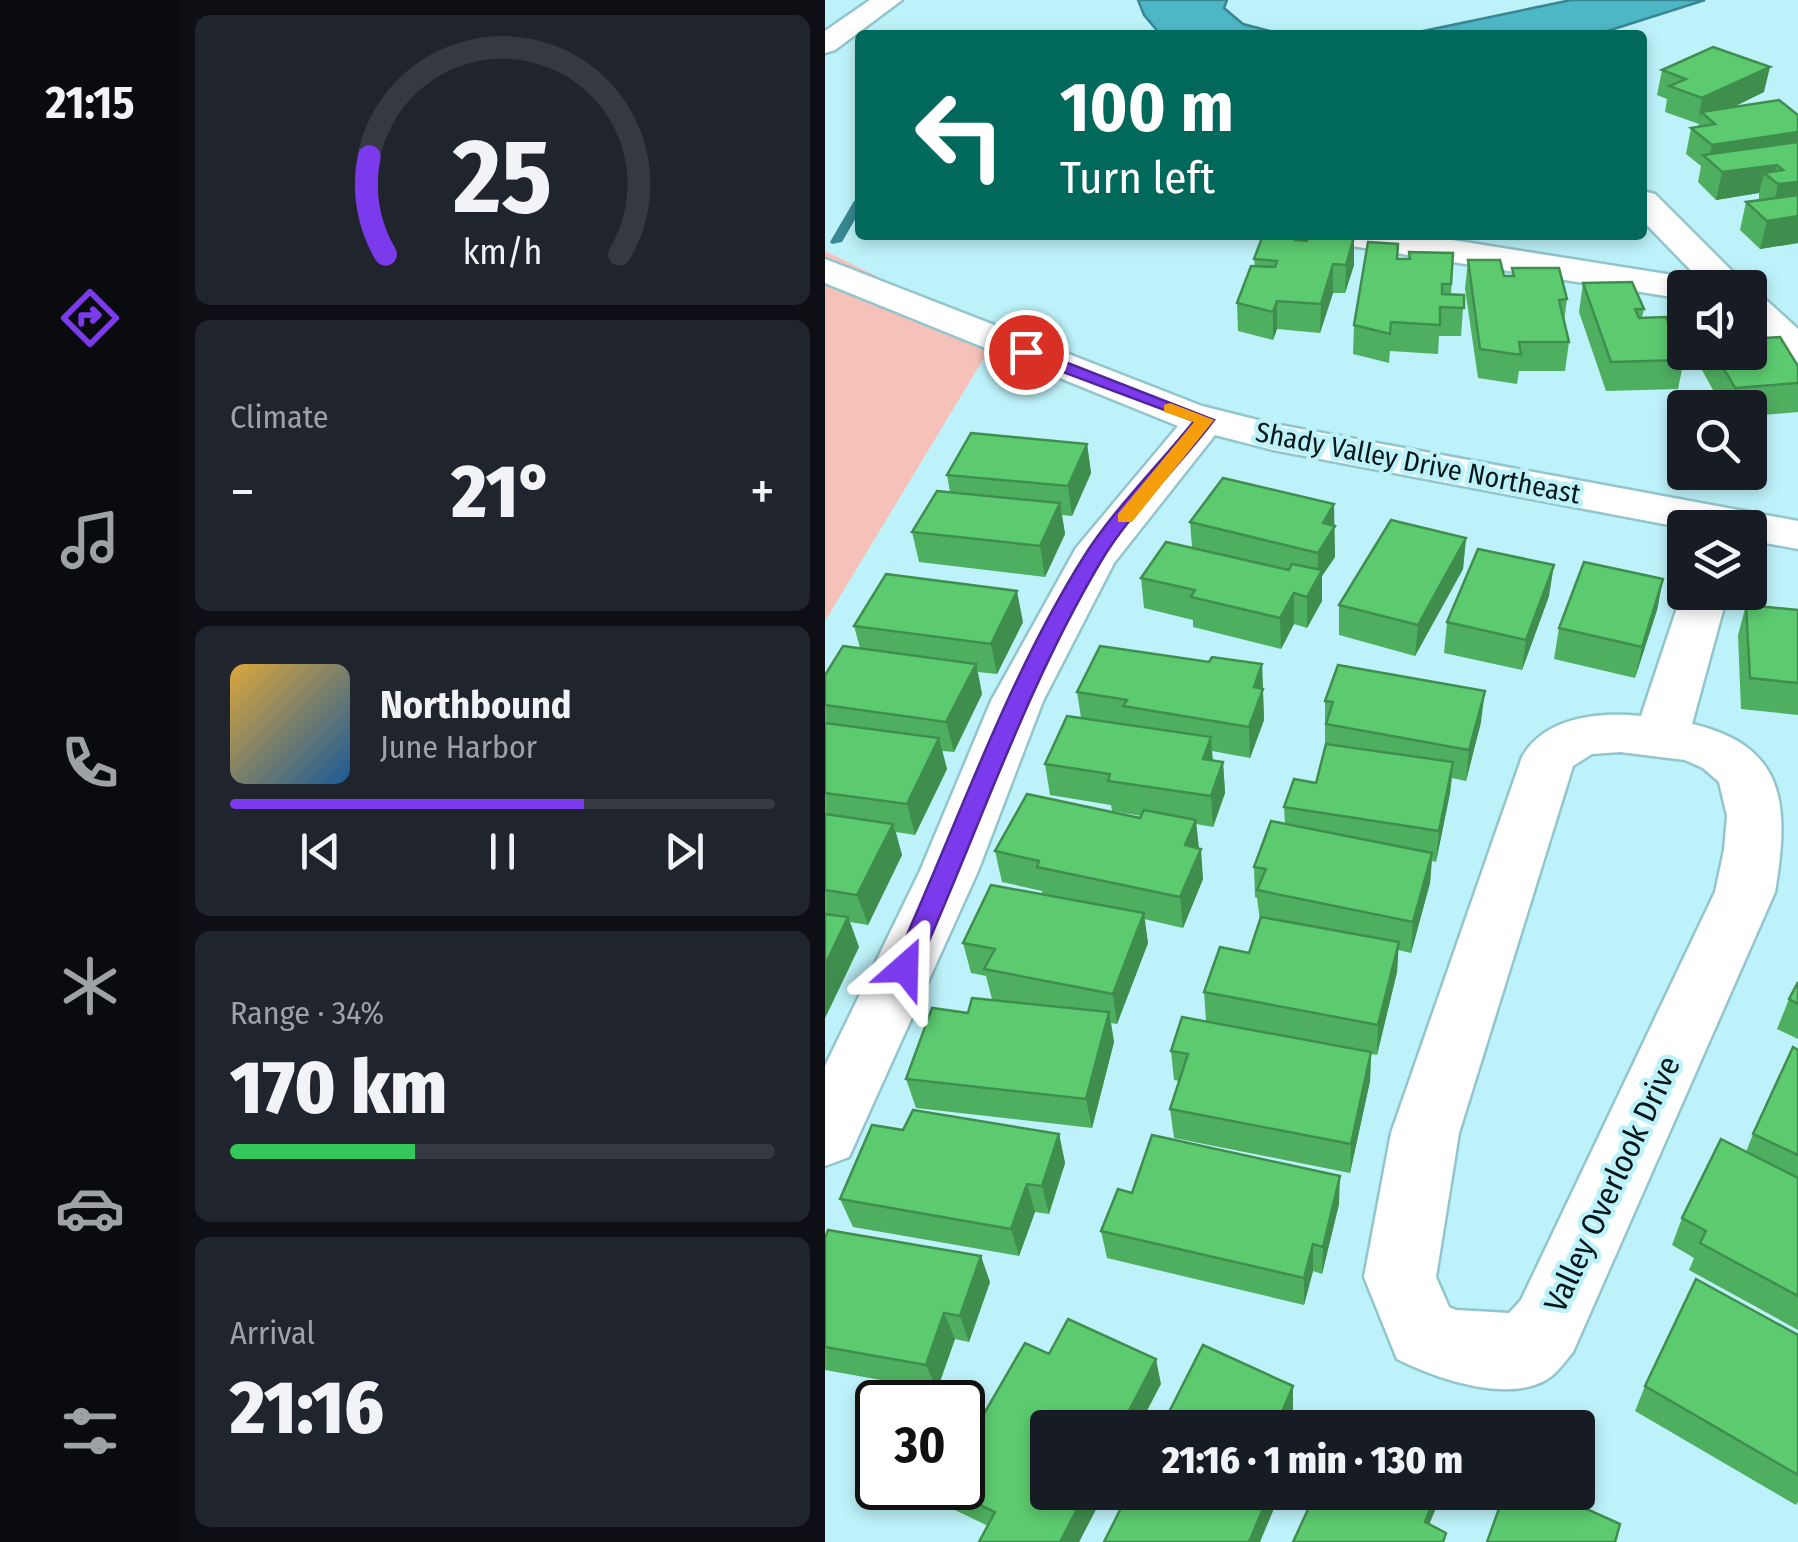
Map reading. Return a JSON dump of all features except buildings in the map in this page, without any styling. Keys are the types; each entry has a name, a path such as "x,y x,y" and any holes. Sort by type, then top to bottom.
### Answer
{"street":[{"path":"825,44 888,0"},
{"path":"1647,205 1712,270"},
{"path":"1383,240 1667,285"},
{"name":"Shady Valley Drive Northeast","path":"825,270 1029,354 1205,420 1273,437 1667,513"},
{"path":"1767,322 1798,351"},
{"path":"825,1136 949,871 1017,701 1093,558 1205,420"},
{"name":"Shady Valley Drive Northeast","path":"1767,530 1798,535"},
{"path":"1661,737 1699,610"},
{"name":"Valley Overlook Drive","path":"1584,734 1661,737 1729,756 1743,768 1755,799 1757,841 1745,892 1547,1326 1524,1351 1451,1347 1423,1333 1400,1277 1425,1133 1549,757 1564,742 1584,734"}],"shaded area":[{"path":"825,251 998,335 825,621"}],"water":[{"path":"1138,0 1227,0 1224,8 1243,24 1266,30 1157,30"},
{"path":"1571,0 1705,0 1611,30 1428,30"}],"waterway":[{"path":"836,242 855,210"}],"slow traffic":[{"path":"1125,518 1205,420 1170,408"}],"route":[{"path":"905,968 949,871 1017,701 1093,558 1205,420 1026,352"}]}
